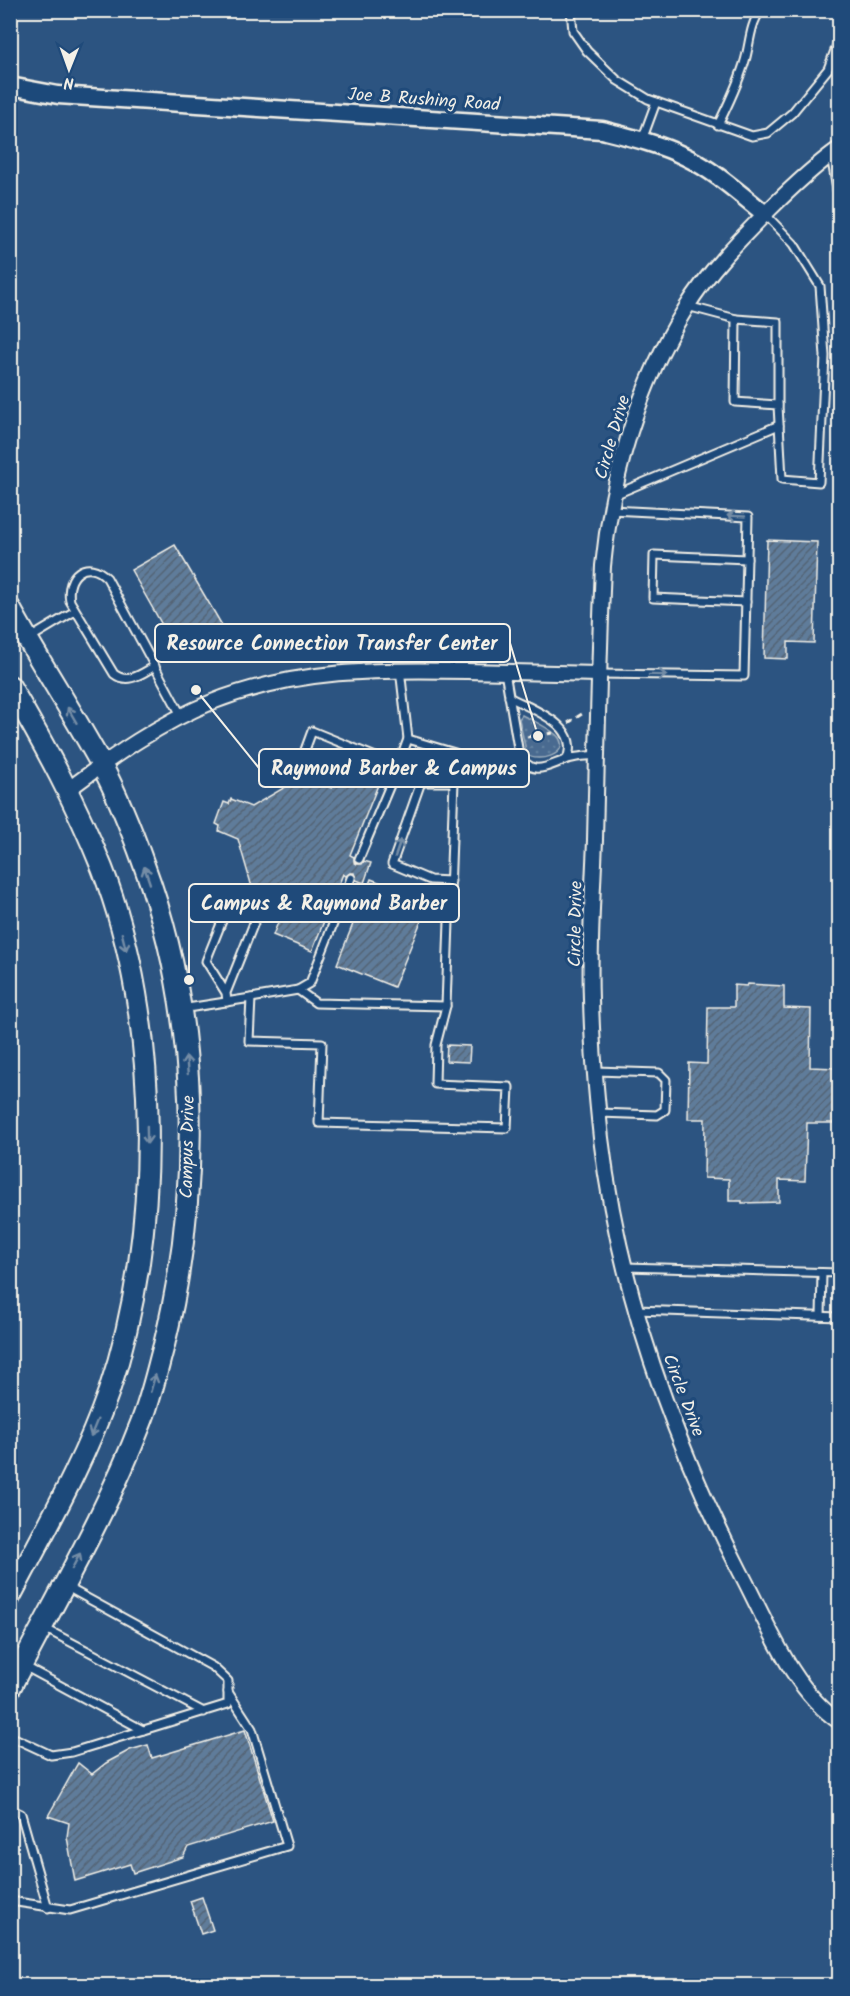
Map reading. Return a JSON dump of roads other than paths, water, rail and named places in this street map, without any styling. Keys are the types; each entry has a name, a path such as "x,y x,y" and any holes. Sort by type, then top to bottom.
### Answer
{"main road":[{"name":"Campus Drive","path":"10,608 101,765 144,864 159,908 170,950 180,1009 188,1080 189,1136 184,1232 174,1303 143,1419 102,1511 10,1688"},
{"path":"10,686 69,789 115,906 136,991 142,1028 147,1138 143,1233 136,1289 108,1393 71,1481 10,1597"}],"street":[{"name":"Joe B Rushing Road","path":"10,86 58,95"},
{"name":"Joe B Rushing Road","path":"10,97 58,95 602,130 642,140 686,157 728,184 765,214"},
{"name":"Circle Drive","path":"835,152 791,188 742,236 687,306 647,383 629,435 611,510 603,566 591,997 599,1113 612,1211 636,1310 666,1404 730,1550 787,1661 810,1696 827,1714 840,1722"},
{"path":"69,789 122,750 212,702 307,676 400,669 599,674"}],"lane":[{"path":"570,10 573,32 587,51 617,80 656,102 752,136 768,133 792,113 828,69 840,37"},
{"path":"718,125 734,94 756,17 761,10"},
{"path":"642,140 656,102"},
{"path":"835,152 840,207"},
{"path":"687,306 736,319 778,322 778,405 783,479 819,482 825,356 820,286 794,244 765,214"},
{"path":"736,319 735,402 778,405"},
{"path":"614,495 779,425"},
{"path":"599,674 744,676 748,517 611,510"},
{"path":"746,602 653,598 654,555 747,559"},
{"path":"155,666 129,680 120,679 114,674 69,601 68,591 75,573 83,569 102,573 107,579 155,666 182,717"},
{"path":"28,639 75,611"},
{"path":"359,859 408,739 400,669"},
{"path":"505,672 519,754 524,763 531,768 539,769 567,759 597,755"},
{"path":"509,698 558,724 566,731 571,750 567,759"},
{"path":"298,769 312,731 398,766"},
{"path":"250,998 249,1041 322,1043 319,1123 507,1128 509,1087 435,1084 436,1045 446,1006 455,753 408,739"},
{"path":"451,881 430,880 392,864 421,782 454,782"},
{"path":"180,1009 298,990 310,983 351,878"},
{"path":"226,993 254,923 251,911 230,901 206,961 226,993 227,1002"},
{"path":"298,990 316,1003 446,1006"},
{"path":"596,1071 659,1073 666,1080 665,1110 657,1114 599,1113"},
{"path":"625,1267 840,1273"},
{"path":"821,1316 822,1273"},
{"path":"636,1310 840,1317"},
{"path":"10,1736 51,1755 72,1752 228,1704 228,1681 213,1667 63,1585"},
{"path":"41,1627 204,1712"},
{"path":"22,1665 143,1730"},
{"path":"10,1902 70,1910 287,1846 252,1729 228,1692"},
{"path":"10,1809 21,1814 48,1908"}],"place":[{"name":"Raymond Barber & Campus","path":"196,690"},
{"name":"Resource Connection Transfer Center","path":"538,736"},
{"name":"Campus & Raymond Barber","path":"189,980"}]}
